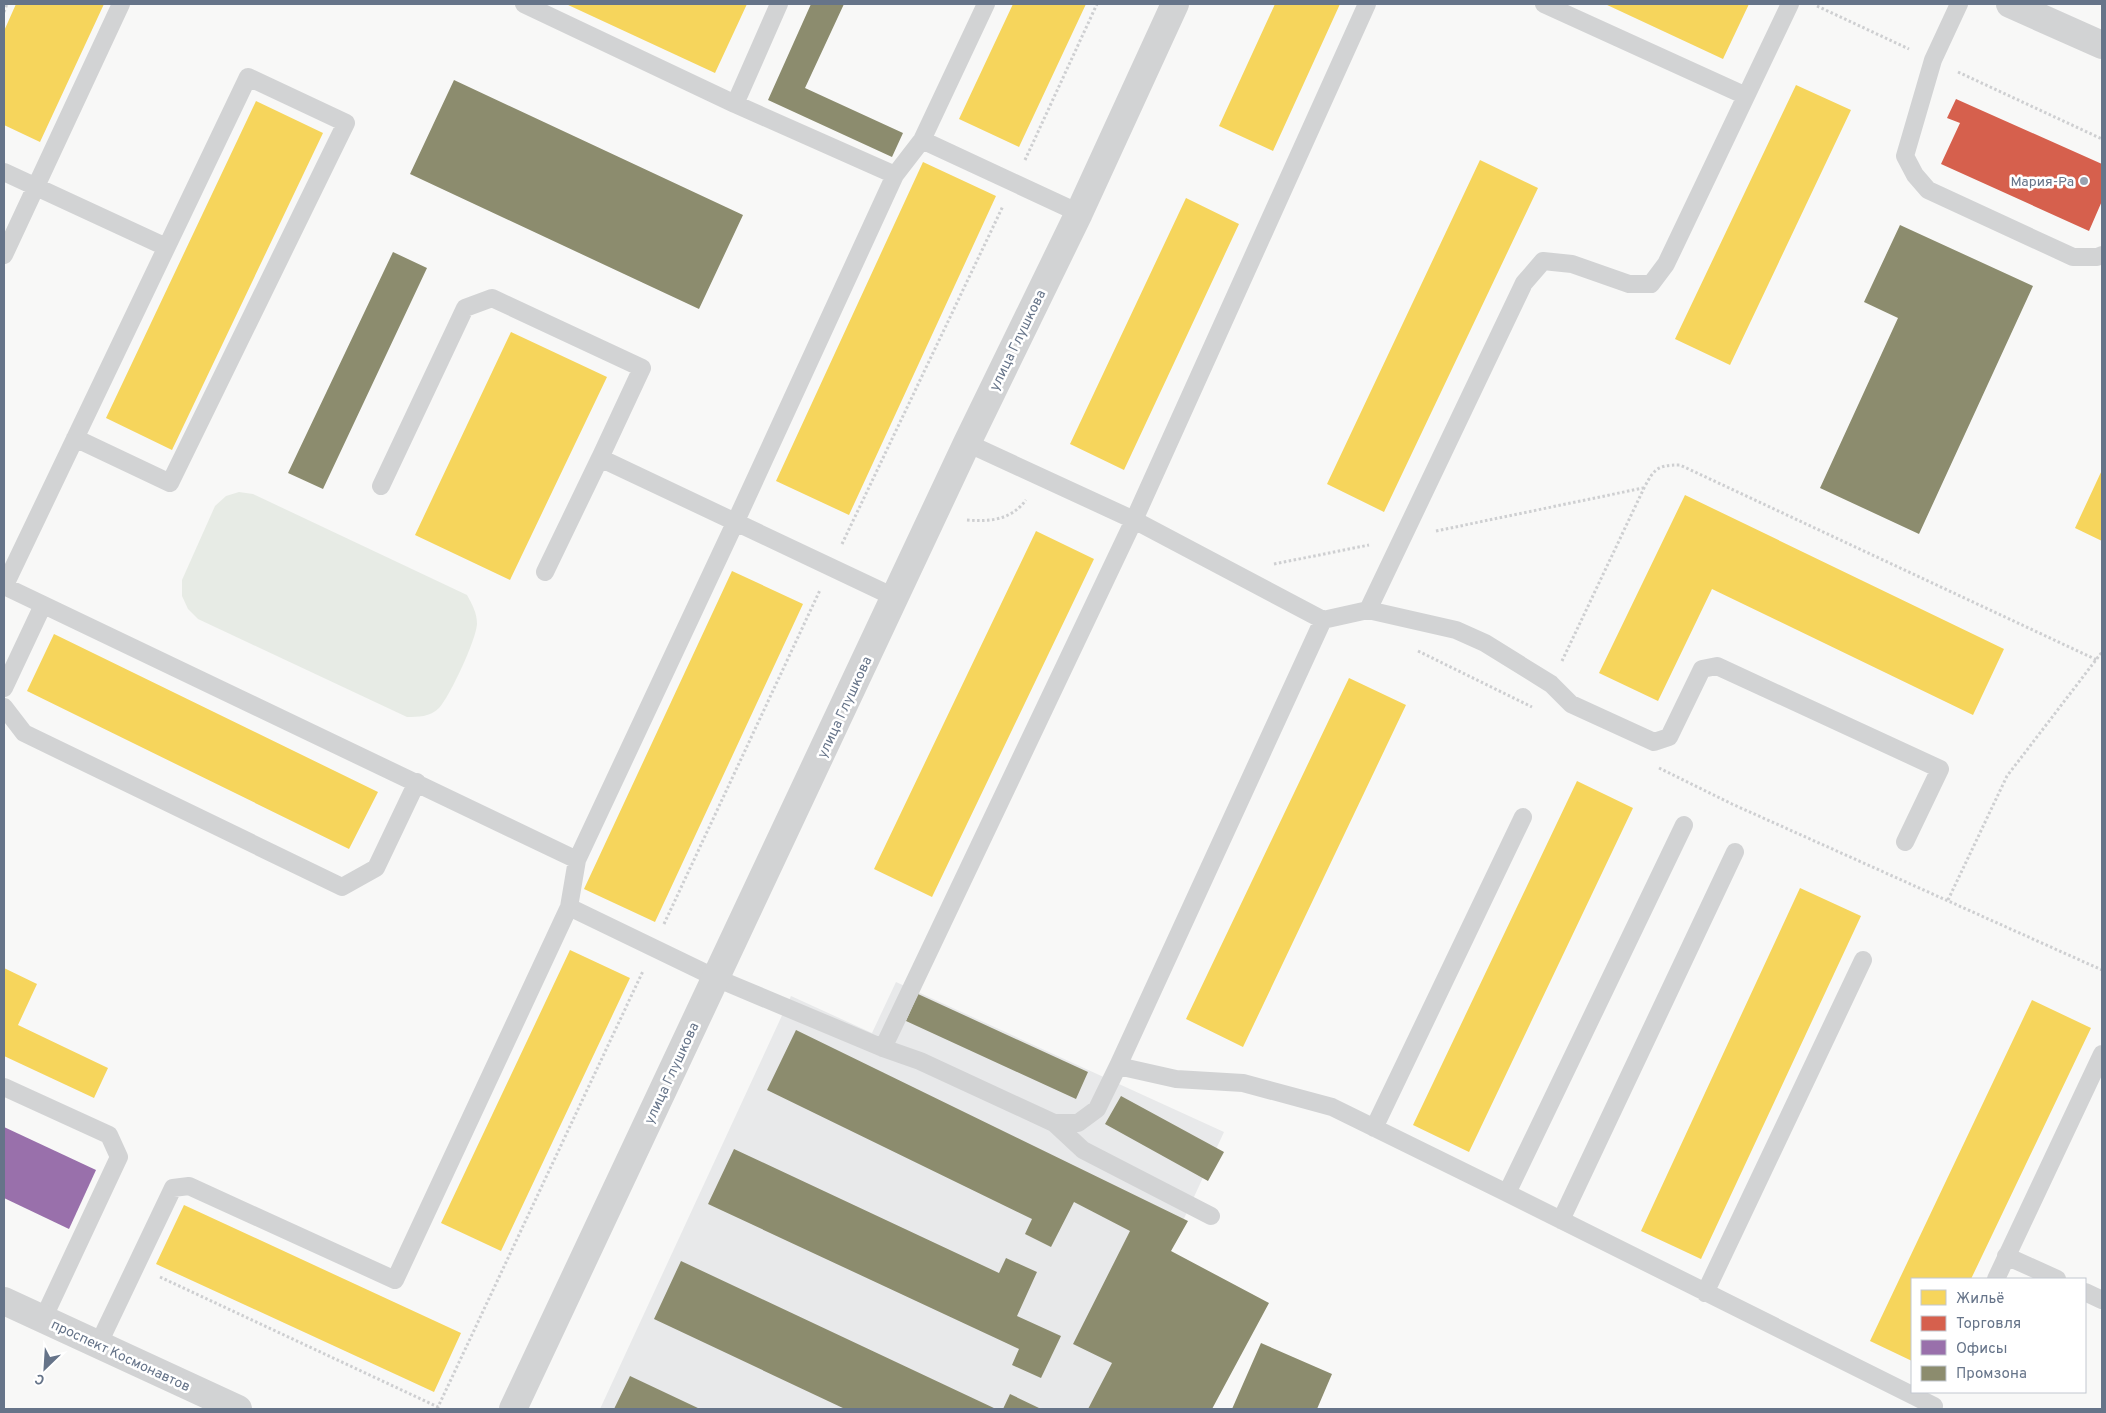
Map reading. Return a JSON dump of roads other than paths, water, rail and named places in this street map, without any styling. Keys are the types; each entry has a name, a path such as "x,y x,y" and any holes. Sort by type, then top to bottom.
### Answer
{"street":[{"name":"улица Глушкова","path":"513,1409 968,442 1079,213 1174,4"},
{"path":"2010,4 2102,45"},
{"name":"проспект Космонавтов","path":"4,1301 238,1409"}],"lane":[{"path":"4,255 121,4"},
{"path":"524,4 735,104 895,175"},
{"path":"735,104 779,4"},
{"path":"98,1345 173,1188 189,1186 395,1280 569,907 577,860 736,523 895,175 922,140 986,4"},
{"path":"883,1048 1134,520 1368,4"},
{"path":"1544,4 1746,96"},
{"path":"1368,610 1524,283 1543,261 1572,264 1629,284 1651,284 1666,264 1790,4"},
{"path":"1959,4 1933,60 1905,156 1915,175 1928,190 2073,257 2097,257 2102,255"},
{"path":"75,438 170,483 346,123 248,77 166,247 4,587 417,782 577,860"},
{"path":"922,140 1079,213"},
{"path":"4,172 166,247"},
{"path":"381,486 465,308 492,298 642,368 545,572"},
{"path":"968,442 1134,520 1323,620 1368,610 1456,630 1485,643 1551,684 1571,704 1654,742 1669,737 1702,669 1717,666 1940,769 1905,842"},
{"path":"600,458 896,598"},
{"path":"4,688 42,605"},
{"path":"1054,1123 1078,1123 1097,1109 1323,620"},
{"path":"4,707 24,733 342,887 376,868 417,782"},
{"path":"1374,1128 1523,817"},
{"path":"1507,1193 1684,825"},
{"path":"1561,1220 1735,852"},
{"path":"569,907 716,978 883,1048 920,1061 1054,1123 1083,1150 1211,1216"},
{"path":"1705,1293 1863,960"},
{"path":"1996,1278 2102,1054"},
{"path":"1118,1066 1176,1078 1243,1083 1332,1107 1705,1293 1911,1390"},
{"path":"4,1087 109,1135 119,1157 43,1319"},
{"path":"2006,1256 2055,1278"},
{"path":"2086,1292 2102,1300"},
{"path":"1917,1393 1936,1402"}],"place":[{"name":"Мария-Ра","path":"2084,181"}]}
